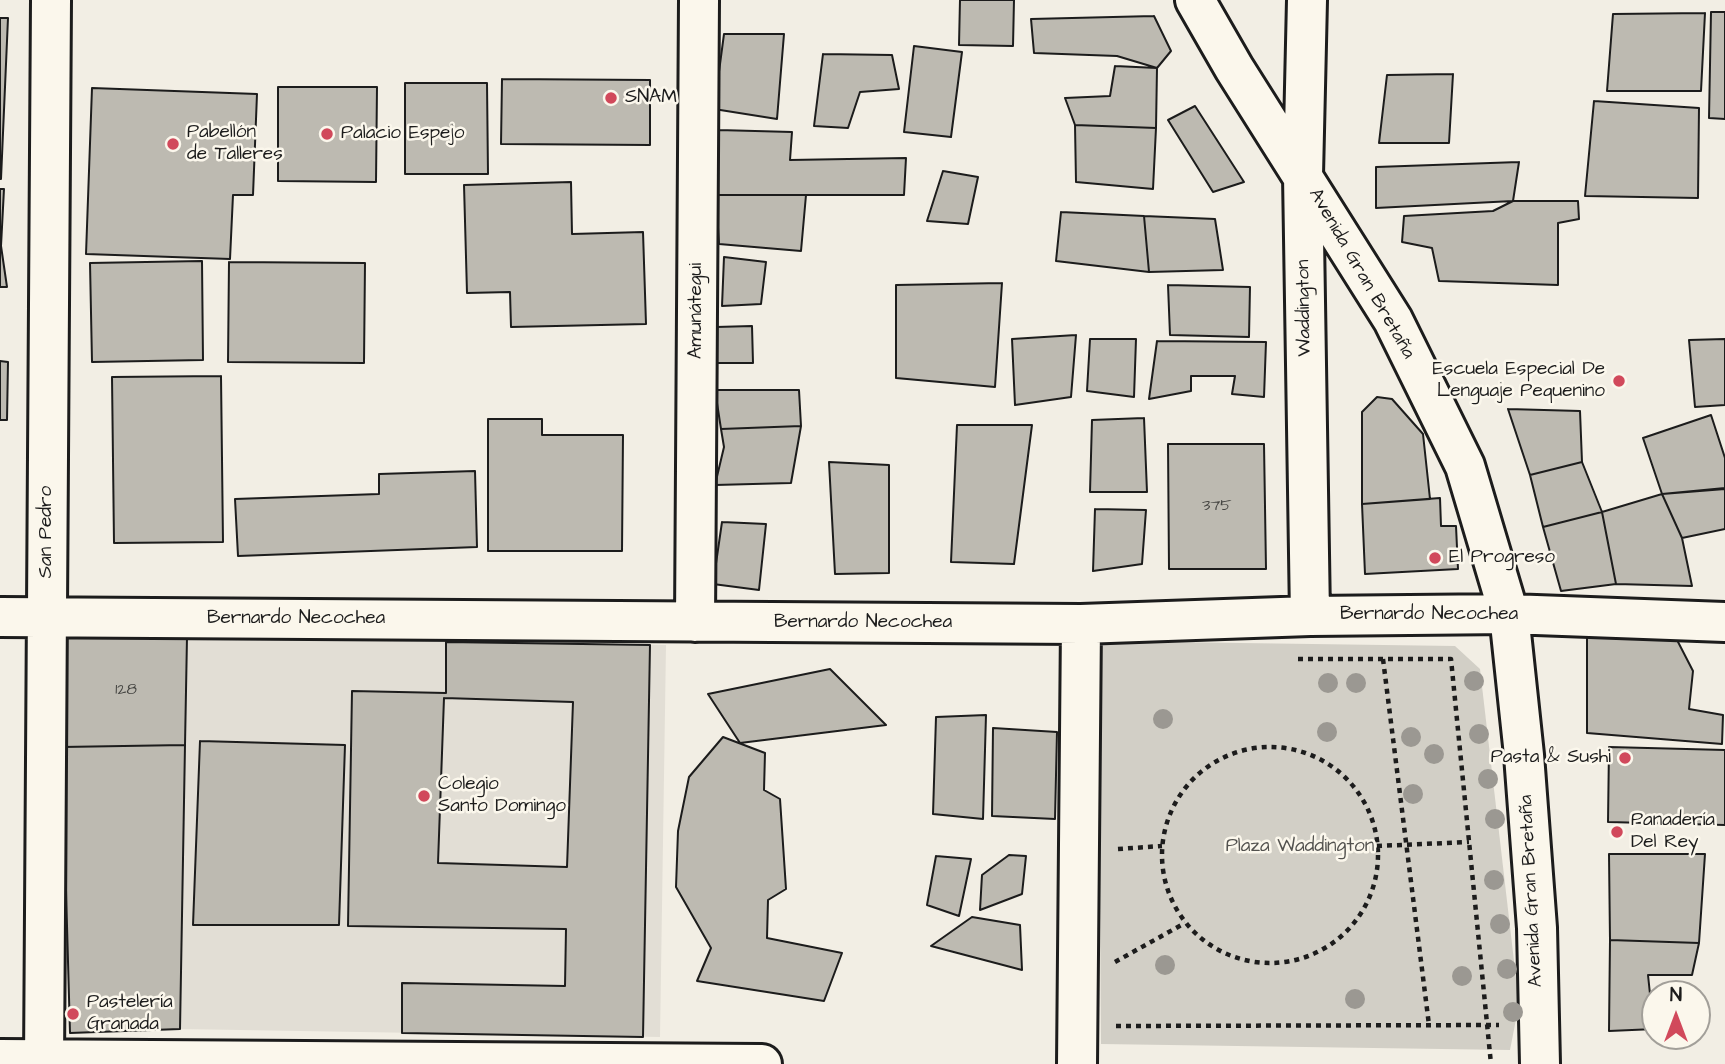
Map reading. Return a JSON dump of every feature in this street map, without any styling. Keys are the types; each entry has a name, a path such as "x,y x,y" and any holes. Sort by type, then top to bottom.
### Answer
{"street":[{"name":"San Pedro","path":"44,1062 51,0"},
{"name":"Amunátegui","path":"695,622 699,0"},
{"name":"Avenida Gran Bretaña","path":"1195,0 1234,68 1393,320 1465,466 1509,614 1524,755 1537,928 1540,1064"},
{"name":"Waddington","path":"1307,0 1303,175 1310,616"},
{"name":"Bernardo Necochea","path":"0,617 1081,624 1310,616 1509,614 1725,622"},
{"path":"1077,1064 1081,624"},
{"path":"0,1059 44,1062 762,1064"}],"path":[{"path":"1286,659 1451,659 1491,1064"},
{"path":"1382,659 1429,1025"},
{"path":"1275,747 1311,755 1341,773 1364,801 1377,835 1378,872 1367,906 1344,935 1314,954 1279,964 1244,961 1211,947 1185,923 1167,893 1161,858 1166,823 1182,792 1207,767 1239,751 1275,747"},
{"path":"1377,846 1469,842"},
{"path":"1108,966 1185,923"},
{"path":"1078,1026 1538,1024"}],"shaded area":[{"name":"Colegio Santo Domingo","path":"187,637 666,645 660,1037 180,1029"}],"green space":[{"name":"Plaza Waddington","path":"1098,641 1455,646 1480,669 1519,1004 1510,1050 1101,1044"}],"building":[{"path":"960,0 1014,0 1013,46 959,45"},
{"path":"1711,12 1725,12 1725,119 1709,118"},
{"path":"1705,13 1701,91 1607,91 1613,14"},
{"path":"1154,16 1171,51 1157,68 1117,56 1034,53 1031,19"},
{"path":"0,18 8,18 1,179 0,179"},
{"path":"724,34 784,34 777,119 714,109"},
{"path":"914,46 962,52 951,137 904,132"},
{"path":"823,54 892,55 899,89 860,92 848,128 814,126"},
{"path":"1115,66 1157,68 1156,128 1075,125 1065,98 1110,96"},
{"path":"1453,74 1449,143 1379,143 1387,75"},
{"path":"502,79 650,80 650,145 501,144"},
{"path":"405,83 487,83 488,174 405,174"},
{"name":"Palacio Espejo","path":"278,87 377,87 376,182 278,181"},
{"name":"Pabellón de Talleres","path":"92,88 257,94 253,195 233,195 230,259 86,254"},
{"path":"1594,101 1699,108 1698,198 1585,196"},
{"path":"1195,106 1244,182 1213,192 1168,120"},
{"path":"1075,125 1156,128 1153,189 1076,182"},
{"path":"718,130 792,132 790,160 906,158 904,195 716,195"},
{"path":"1519,162 1513,201 1376,208 1376,167"},
{"path":"943,171 978,177 968,224 927,221"},
{"path":"571,182 572,234 643,232 646,324 511,327 510,292 467,293 464,185"},
{"path":"0,189 4,189 1,246 0,246"},
{"path":"716,195 806,195 801,251 719,244"},
{"path":"1513,201 1578,201 1579,219 1558,223 1558,285 1439,281 1432,248 1402,242 1404,216 1493,211"},
{"path":"1061,212 1144,216 1149,272 1056,261"},
{"path":"1144,216 1215,219 1223,270 1149,272"},
{"path":"1,246 7,287 0,287"},
{"path":"724,257 766,262 761,304 722,306"},
{"path":"202,261 203,360 92,362 90,263"},
{"path":"229,262 365,263 364,363 228,362"},
{"path":"1002,283 995,387 896,378 896,285"},
{"path":"1168,285 1250,287 1249,337 1170,335"},
{"path":"752,326 753,363 717,363 716,327"},
{"path":"1076,335 1071,397 1015,405 1012,339"},
{"path":"1090,339 1136,339 1134,397 1087,391"},
{"path":"1725,339 1725,405 1695,407 1689,340"},
{"path":"1157,341 1266,342 1264,397 1232,394 1235,376 1191,376 1191,391 1149,399"},
{"path":"0,361 8,362 7,420 0,420"},
{"path":"221,376 223,542 114,543 112,377"},
{"path":"715,390 799,390 801,426 721,429"},
{"path":"1377,397 1392,399 1423,434 1430,499 1362,504 1362,412"},
{"path":"1508,409 1580,411 1582,462 1530,475"},
{"path":"1711,415 1725,458 1725,488 1662,494 1643,438"},
{"path":"1144,418 1147,492 1090,492 1092,420"},
{"path":"488,419 542,419 542,435 623,435 622,551 488,551"},
{"path":"957,425 1032,425 1014,564 951,562"},
{"path":"801,426 791,483 715,485 724,447 721,429"},
{"path":"1168,444 1264,444 1266,569 1169,569"},
{"path":"829,462 889,465 889,573 835,574"},
{"path":"1582,462 1602,512 1543,527 1530,475"},
{"path":"475,471 477,547 238,556 235,499 379,494 379,474"},
{"path":"1725,489 1725,529 1682,538 1662,494"},
{"path":"1662,494 1682,538 1692,586 1616,584 1602,512"},
{"path":"1440,498 1441,526 1456,526 1458,569 1365,574 1362,504"},
{"path":"1095,509 1146,510 1142,564 1093,571"},
{"path":"1602,512 1616,584 1561,591 1543,527"},
{"path":"722,522 766,524 759,590 713,584"},
{"path":"1587,636 1676,638 1693,671 1689,709 1723,715 1722,744 1587,733"},
{"path":"67,637 187,637 185,745 62,747"},
{"path":"446,642 650,645 643,1037 402,1033 402,983 565,986 566,929 348,926 352,691 446,693","holes":["444,698 573,702 567,867 438,863"]},
{"path":"830,669 886,725 740,743 708,694"},
{"path":"986,715 983,819 933,814 936,717"},
{"path":"993,728 1057,732 1055,819 992,816"},
{"path":"723,737 765,753 764,790 780,799 786,889 768,900 767,938 842,953 824,1001 697,981 711,948 676,887 678,831 689,777"},
{"path":"200,741 345,745 339,925 193,925"},
{"path":"185,745 180,1029 70,1033 62,747"},
{"path":"1609,747 1725,750 1725,825 1608,822"},
{"path":"1609,854 1705,854 1699,943 1610,940"},
{"path":"1009,855 1026,856 1022,894 980,910 982,875"},
{"path":"936,856 971,859 959,916 927,905"},
{"path":"972,917 1020,925 1022,970 931,946"},
{"path":"1610,940 1699,943 1692,975 1648,975 1649,980 1641,980 1641,1030 1609,1031"}],"place":[{"name":"SNAM","path":"611,98"},
{"name":"Palacio Espejo","path":"327,134"},
{"name":"Pabellón de Talleres","path":"173,144"},
{"name":"Escuela Especial De Lenguaje Pequenino","path":"1619,381"},
{"name":"El Progreso","path":"1435,558"},
{"name":"Pasta & Sushi","path":"1625,758"},
{"name":"Colegio Santo Domingo","path":"424,796"},
{"name":"Panadería Del Rey","path":"1617,832"},
{"name":"Pastelería Granada","path":"73,1014"}]}
